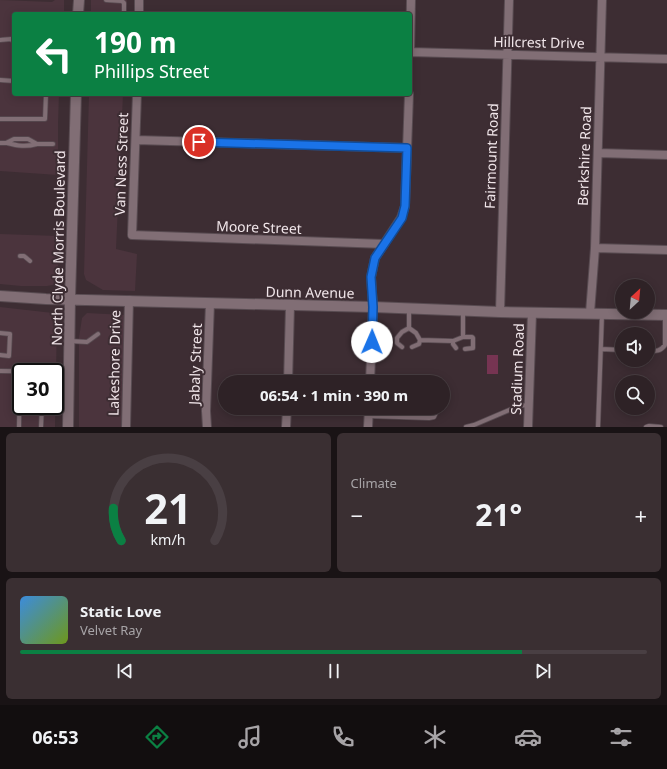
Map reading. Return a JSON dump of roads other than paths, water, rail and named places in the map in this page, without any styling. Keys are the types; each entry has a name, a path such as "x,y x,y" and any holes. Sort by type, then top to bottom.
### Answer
{"main road":[{"path":"78,0 78,12"},
{"name":"North Clyde Morris Boulevard","path":"68,427 76,96"},
{"name":"Dunn Avenue","path":"0,296 463,311 666,315"}],"street":[{"path":"139,0 139,12"},
{"path":"411,0 411,12"},
{"name":"Fairmount Road","path":"500,312 509,0"},
{"name":"Berkshire Road","path":"590,313 595,248 602,0"},
{"name":"Hillcrest Drive","path":"412,53 507,54 667,59"},
{"name":"Van Ness Street","path":"132,235 137,96"},
{"path":"370,375 373,307 371,277 375,258 402,218 405,206 409,96"},
{"path":"136,140 407,148"},
{"path":"598,153 667,155"},
{"name":"Moore Street","path":"132,235 384,244"},
{"path":"595,248 667,250"},
{"name":"Lakeshore Drive","path":"126,427 129,300"},
{"name":"Jabaly Street","path":"207,427 206,412 210,303"},
{"path":"288,375 290,306"},
{"name":"Stadium Road","path":"528,427 532,312"},
{"path":"286,427 287,415"},
{"path":"368,427 369,415"}],"lane":[{"path":"106,0 122,1 124,3 124,12"},
{"path":"0,40 12,39"},
{"path":"0,80 12,81"},
{"path":"0,118 45,119 46,96"},
{"path":"6,143 14,139 28,139 37,144"},
{"path":"0,143 16,146 53,144"},
{"path":"20,256 24,256 30,262"},
{"path":"408,328 409,309"},
{"path":"462,337 463,311"},
{"path":"598,427 602,314"},
{"path":"655,351 662,349 665,345 666,315"},
{"path":"408,328 416,333 420,340"},
{"path":"402,346 397,343 397,338 408,328"},
{"path":"0,333 10,334 9,356 0,356"},
{"path":"70,341 87,342 98,334"},
{"path":"420,340 453,341 462,337 472,337 473,348 465,348"},
{"path":"412,347 419,344 420,340"},
{"path":"453,341 456,348"},
{"path":"601,349 615,350"},
{"path":"0,371 12,371"},
{"path":"64,372 69,372"},
{"path":"466,427 521,405 529,406"},
{"path":"19,415 19,427"},
{"path":"41,427 42,415"},
{"path":"399,415 429,418 434,417 435,415"},
{"path":"646,427 661,427"}]}
